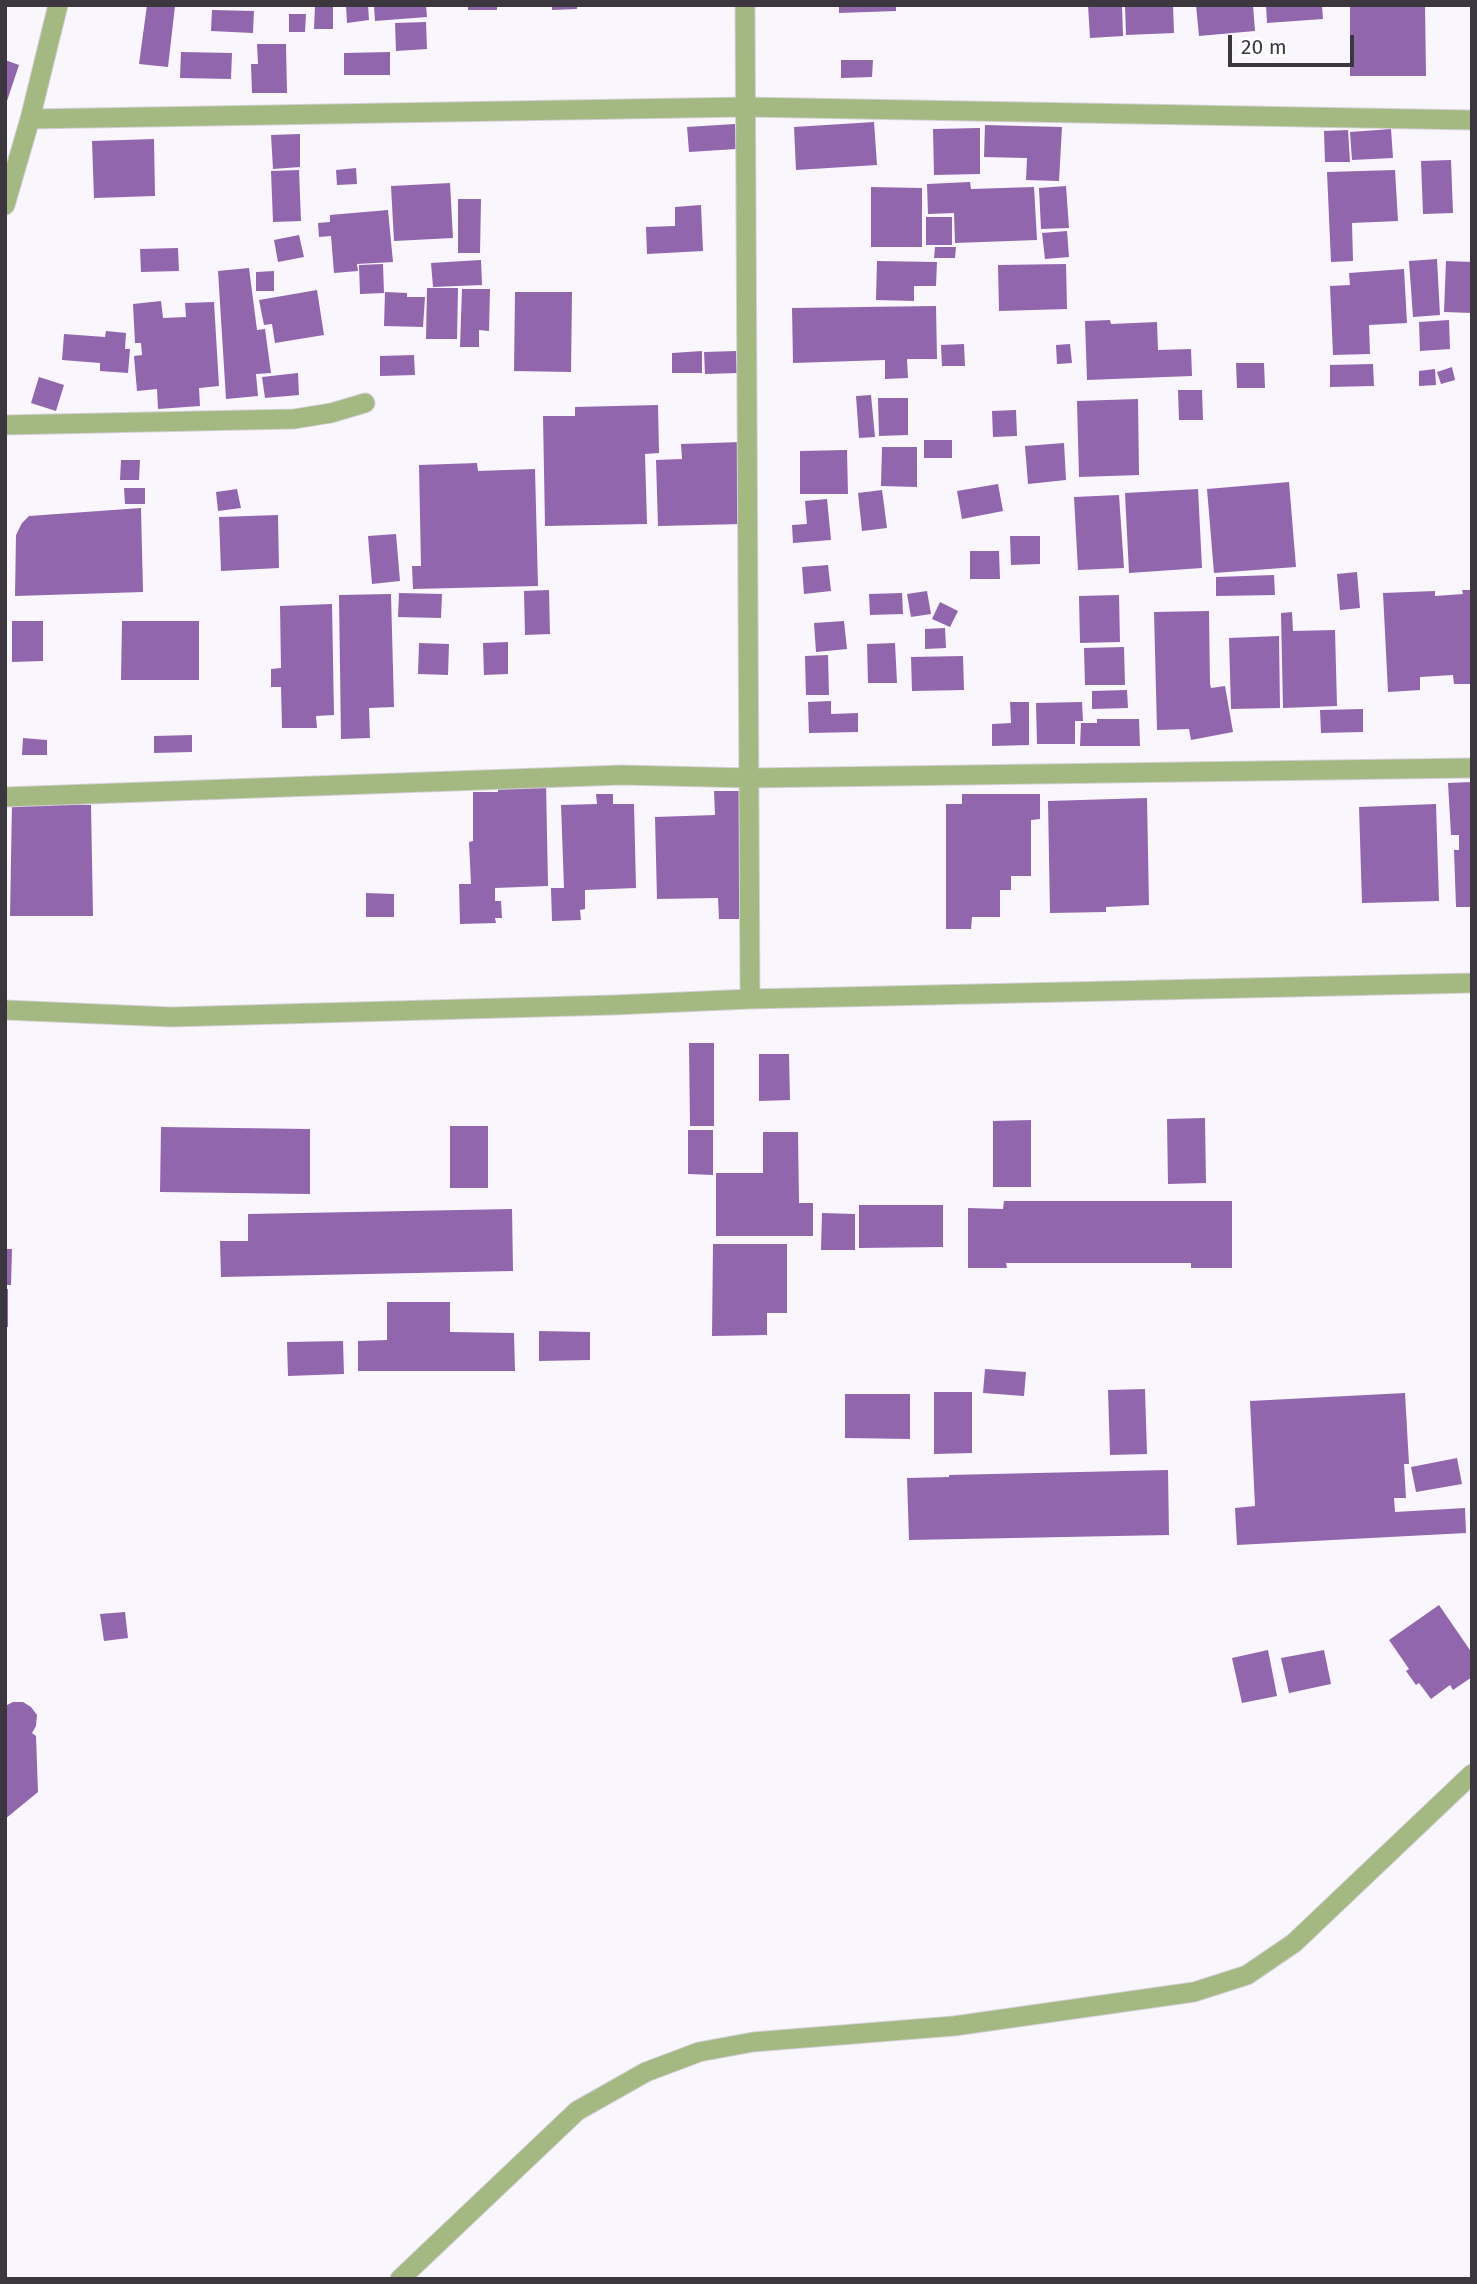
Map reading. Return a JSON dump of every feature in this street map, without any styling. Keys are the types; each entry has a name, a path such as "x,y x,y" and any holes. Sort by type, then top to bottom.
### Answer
{"street":[{"path":"5,205 30,120 58,5"},
{"path":"745,5 750,999"},
{"path":"30,120 745,107 1472,120"},
{"path":"5,425 294,419 331,413 365,402"},
{"path":"5,797 609,775 750,778 1472,768"},
{"path":"5,1010 171,1017 750,999 1472,983"},
{"path":"400,2279 577,2111 646,2072 699,2052 753,2042 968,2024 1194,1992 1247,1975 1294,1943 1472,1774"}],"building":[{"path":"147,5 175,6 168,67 139,64"},
{"path":"315,5 333,5 333,29 314,29"},
{"path":"346,5 368,5 369,20 347,23"},
{"path":"374,5 426,5 427,17 375,21"},
{"path":"468,5 497,5 497,10 468,10"},
{"path":"552,5 577,5 577,9 552,10"},
{"path":"839,5 896,5 896,11 839,13"},
{"path":"1088,5 1122,5 1123,36 1090,38"},
{"path":"1125,5 1173,5 1174,33 1126,35"},
{"path":"1196,5 1253,5 1255,31 1199,36"},
{"path":"1266,5 1322,5 1323,19 1267,23"},
{"path":"1350,5 1425,5 1426,76 1350,76"},
{"path":"212,10 254,11 253,33 211,31"},
{"path":"289,14 306,14 305,32 289,32"},
{"path":"426,22 427,49 396,51 395,23"},
{"path":"257,44 286,44 287,93 252,93 251,64 258,64"},
{"path":"181,52 232,53 231,79 180,78"},
{"path":"390,52 390,75 344,75 344,53"},
{"path":"5,60 19,65 6,104 5,104"},
{"path":"841,60 873,60 872,77 841,78"},
{"path":"874,122 877,165 796,170 794,127"},
{"path":"735,124 736,149 689,152 687,127"},
{"path":"985,125 1062,127 1059,181 1026,180 1027,158 984,157"},
{"path":"980,128 980,174 934,175 933,129"},
{"path":"1391,129 1393,158 1352,160 1350,132"},
{"path":"1348,130 1350,162 1325,162 1324,131"},
{"path":"300,134 300,167 273,169 271,135"},
{"path":"154,139 155,196 94,198 92,141"},
{"path":"1451,160 1453,213 1423,214 1421,161"},
{"path":"356,168 357,184 337,185 336,170"},
{"path":"299,170 301,221 273,222 271,171"},
{"path":"1395,170 1398,221 1352,223 1353,261 1331,262 1327,172"},
{"path":"970,182 971,189 1034,187 1037,240 955,243 954,213 928,214 927,184"},
{"path":"450,183 453,238 394,241 391,186"},
{"path":"1066,186 1069,228 1041,229 1039,188"},
{"path":"871,187 922,188 922,247 871,247"},
{"path":"458,199 481,199 480,253 458,253"},
{"path":"701,205 703,251 647,254 646,227 675,226 675,207"},
{"path":"388,210 393,262 357,264 358,271 334,273 331,236 319,237 318,223 330,222 330,215"},
{"path":"926,217 952,217 952,245 926,245"},
{"path":"1067,231 1069,257 1045,259 1042,233"},
{"path":"299,235 304,257 278,262 274,240"},
{"path":"935,247 956,247 955,258 934,258"},
{"path":"178,248 179,271 141,272 140,249"},
{"path":"1437,259 1440,315 1413,317 1409,261"},
{"path":"481,260 482,285 433,287 431,263"},
{"path":"877,261 937,262 936,286 914,286 914,301 876,300"},
{"path":"1446,261 1472,262 1472,313 1444,312"},
{"path":"383,264 384,293 360,294 359,265"},
{"path":"1066,264 1067,309 999,311 998,265"},
{"path":"249,268 257,330 265,329 271,373 256,374 258,396 226,399 218,271"},
{"path":"1404,269 1407,323 1369,325 1370,354 1333,355 1330,286 1350,285 1349,273"},
{"path":"274,271 274,291 256,291 256,272"},
{"path":"427,288 458,288 457,339 426,339"},
{"path":"462,289 490,289 489,331 479,330 479,347 460,347"},
{"path":"317,290 324,335 275,343 272,324 264,325 259,300"},
{"path":"385,292 407,293 407,297 425,297 423,327 384,326"},
{"path":"515,292 572,292 571,372 514,371"},
{"path":"161,301 163,318 186,317 185,303 214,302 219,386 199,388 200,406 158,409 157,389 137,391 134,356 142,355 141,343 135,343 133,304"},
{"path":"936,306 937,359 907,359 908,378 885,379 885,360 793,363 792,308"},
{"path":"1110,320 1111,324 1157,322 1158,350 1191,349 1192,376 1087,380 1085,321"},
{"path":"1449,320 1450,349 1420,351 1419,322"},
{"path":"106,331 126,333 125,349 130,349 128,373 100,371 100,363 62,360 64,334 105,337"},
{"path":"964,344 965,366 942,366 941,345"},
{"path":"1070,344 1072,363 1057,364 1056,345"},
{"path":"702,351 702,373 672,373 672,353"},
{"path":"736,351 737,373 705,374 704,352"},
{"path":"414,355 415,375 380,376 380,356"},
{"path":"1236,363 1264,363 1265,388 1237,388"},
{"path":"1373,364 1374,386 1330,387 1330,365"},
{"path":"1452,367 1455,380 1441,384 1437,372"},
{"path":"1435,369 1436,385 1419,386 1419,371"},
{"path":"298,373 299,395 265,398 262,377"},
{"path":"39,377 64,385 56,411 31,403"},
{"path":"1178,390 1202,390 1203,420 1179,420"},
{"path":"871,395 875,437 859,438 856,396"},
{"path":"878,398 908,398 908,435 879,436"},
{"path":"1138,399 1139,475 1079,477 1077,401"},
{"path":"658,405 659,453 645,454 647,524 545,526 543,416 575,416 575,407"},
{"path":"1016,410 1017,436 993,437 992,411"},
{"path":"924,440 952,440 952,458 924,458"},
{"path":"741,442 743,524 658,526 656,460 682,459 681,444"},
{"path":"1064,443 1066,480 1028,484 1025,446"},
{"path":"882,447 917,447 917,487 881,486"},
{"path":"847,450 848,494 800,494 800,451"},
{"path":"121,460 140,460 139,480 120,480"},
{"path":"477,463 478,471 535,469 538,586 413,589 412,566 421,566 419,465"},
{"path":"1289,482 1296,567 1214,573 1207,489"},
{"path":"998,484 1003,511 962,519 957,491"},
{"path":"124,488 145,488 145,504 125,504"},
{"path":"237,489 241,508 218,511 216,492"},
{"path":"1198,489 1202,568 1129,573 1125,493"},
{"path":"882,490 887,528 862,531 858,493"},
{"path":"1119,495 1124,568 1078,570 1074,497"},
{"path":"827,499 831,540 793,543 792,525 807,524 805,501"},
{"path":"141,508 143,592 15,596 16,535 29,516"},
{"path":"278,515 279,568 221,571 219,517"},
{"path":"396,534 400,581 372,584 368,536"},
{"path":"1010,536 1040,536 1040,564 1011,565"},
{"path":"970,551 999,551 1000,579 970,579"},
{"path":"828,565 831,591 804,594 802,567"},
{"path":"1357,572 1360,608 1340,610 1337,574"},
{"path":"1274,575 1275,595 1216,596 1216,577"},
{"path":"549,590 550,634 525,635 524,591"},
{"path":"1462,590 1472,590 1472,684 1454,684 1453,675 1420,677 1420,690 1388,692 1383,593 1435,591 1435,596 1463,594"},
{"path":"927,591 931,614 911,617 907,594"},
{"path":"399,593 442,594 441,618 398,617"},
{"path":"902,593 903,614 870,615 869,594"},
{"path":"391,594 394,707 369,708 370,738 341,739 339,595"},
{"path":"1119,595 1120,642 1080,643 1079,596"},
{"path":"940,602 958,611 950,627 932,619"},
{"path":"332,604 334,715 316,716 317,728 282,728 281,687 271,687 271,669 281,668 280,606"},
{"path":"1209,611 1210,684 1211,688 1225,686 1233,732 1191,740 1189,729 1157,730 1154,612"},
{"path":"1292,612 1293,631 1335,630 1337,706 1283,708 1281,613"},
{"path":"12,621 43,621 43,661 12,662"},
{"path":"122,621 199,621 199,680 121,680"},
{"path":"844,621 847,649 816,652 814,623"},
{"path":"945,628 946,648 925,649 925,629"},
{"path":"1279,636 1280,708 1231,709 1229,638"},
{"path":"508,642 508,674 484,675 483,643"},
{"path":"419,643 449,644 448,675 418,674"},
{"path":"895,643 897,683 868,683 867,644"},
{"path":"1124,647 1125,685 1085,685 1084,648"},
{"path":"828,655 829,695 806,695 805,656"},
{"path":"963,656 964,690 912,691 911,657"},
{"path":"1127,690 1128,708 1092,709 1092,691"},
{"path":"831,701 831,714 858,713 858,732 809,733 808,702"},
{"path":"1010,702 1029,702 1029,745 992,746 992,724 1011,723"},
{"path":"1082,702 1083,721 1075,721 1075,744 1037,744 1036,703"},
{"path":"1363,709 1363,732 1321,733 1320,710"},
{"path":"1097,719 1139,719 1140,746 1080,746 1081,723 1097,723"},
{"path":"192,735 192,752 154,753 154,736"},
{"path":"23,738 47,740 47,755 22,755"},
{"path":"546,782 548,886 495,888 495,901 501,901 502,918 495,918 496,923 460,924 459,884 471,884 469,842 473,841 473,792 498,792 498,783"},
{"path":"1472,782 1472,907 1456,907 1454,850 1459,850 1459,835 1451,835 1448,783"},
{"path":"714,791 740,791 743,919 719,919 718,898 657,899 655,817 715,815"},
{"path":"596,794 613,794 613,804 634,804 636,888 585,890 585,909 580,910 581,920 552,921 551,888 564,888 561,805 597,804"},
{"path":"962,794 1040,794 1040,819 1031,820 1031,876 1011,876 1011,890 1000,890 1000,917 972,917 971,929 946,929 946,804 962,804"},
{"path":"1147,798 1149,905 1106,907 1106,912 1050,913 1048,801"},
{"path":"12,803 91,805 93,916 10,916"},
{"path":"1436,804 1439,901 1362,903 1359,807"},
{"path":"366,893 394,894 394,917 366,917"},
{"path":"689,1043 714,1043 714,1126 690,1126"},
{"path":"759,1054 789,1054 790,1100 759,1101"},
{"path":"1205,1118 1206,1183 1168,1184 1167,1119"},
{"path":"1031,1120 1031,1187 993,1187 993,1121"},
{"path":"450,1126 488,1126 488,1188 450,1188"},
{"path":"161,1127 310,1129 310,1194 160,1192"},
{"path":"688,1130 713,1130 713,1175 688,1174"},
{"path":"763,1132 798,1132 799,1203 813,1203 813,1236 716,1236 716,1173 763,1173"},
{"path":"1004,1201 1232,1201 1232,1268 1191,1268 1191,1263 1006,1263 1007,1268 968,1268 968,1208 1003,1209"},
{"path":"859,1205 943,1205 943,1247 859,1248"},
{"path":"512,1209 513,1271 221,1277 220,1241 248,1241 248,1214"},
{"path":"822,1213 855,1214 855,1250 821,1250"},
{"path":"713,1244 787,1244 787,1313 767,1313 767,1335 712,1336"},
{"path":"5,1249 12,1249 11,1285 5,1285"},
{"path":"5,1289 8,1289 8,1327 5,1327"},
{"path":"387,1302 450,1302 450,1332 514,1333 515,1371 358,1371 358,1341 387,1340"},
{"path":"539,1331 590,1332 590,1360 539,1361"},
{"path":"343,1341 344,1374 288,1376 287,1342"},
{"path":"985,1369 1026,1372 1024,1396 983,1393"},
{"path":"1145,1389 1147,1454 1110,1455 1108,1390"},
{"path":"934,1392 972,1392 972,1453 934,1454"},
{"path":"1405,1393 1409,1464 1404,1464 1406,1498 1394,1498 1395,1512 1465,1508 1466,1533 1237,1545 1235,1508 1255,1506 1250,1401"},
{"path":"845,1394 910,1394 910,1439 845,1438"},
{"path":"1457,1458 1462,1484 1416,1492 1411,1467"},
{"path":"1168,1470 1169,1535 909,1540 907,1478"},
{"path":"1439,1605 1472,1653 1472,1677 1453,1690 1450,1685 1431,1699 1406,1671 1409,1669 1389,1640"},
{"path":"125,1612 128,1638 104,1641 100,1614"},
{"path":"1268,1650 1277,1696 1242,1703 1232,1658"},
{"path":"1324,1650 1331,1684 1289,1693 1281,1658"},
{"path":"13,1702 23,1702 37,1715 32,1733 36,1736 38,1792 5,1819 5,1706"}]}
